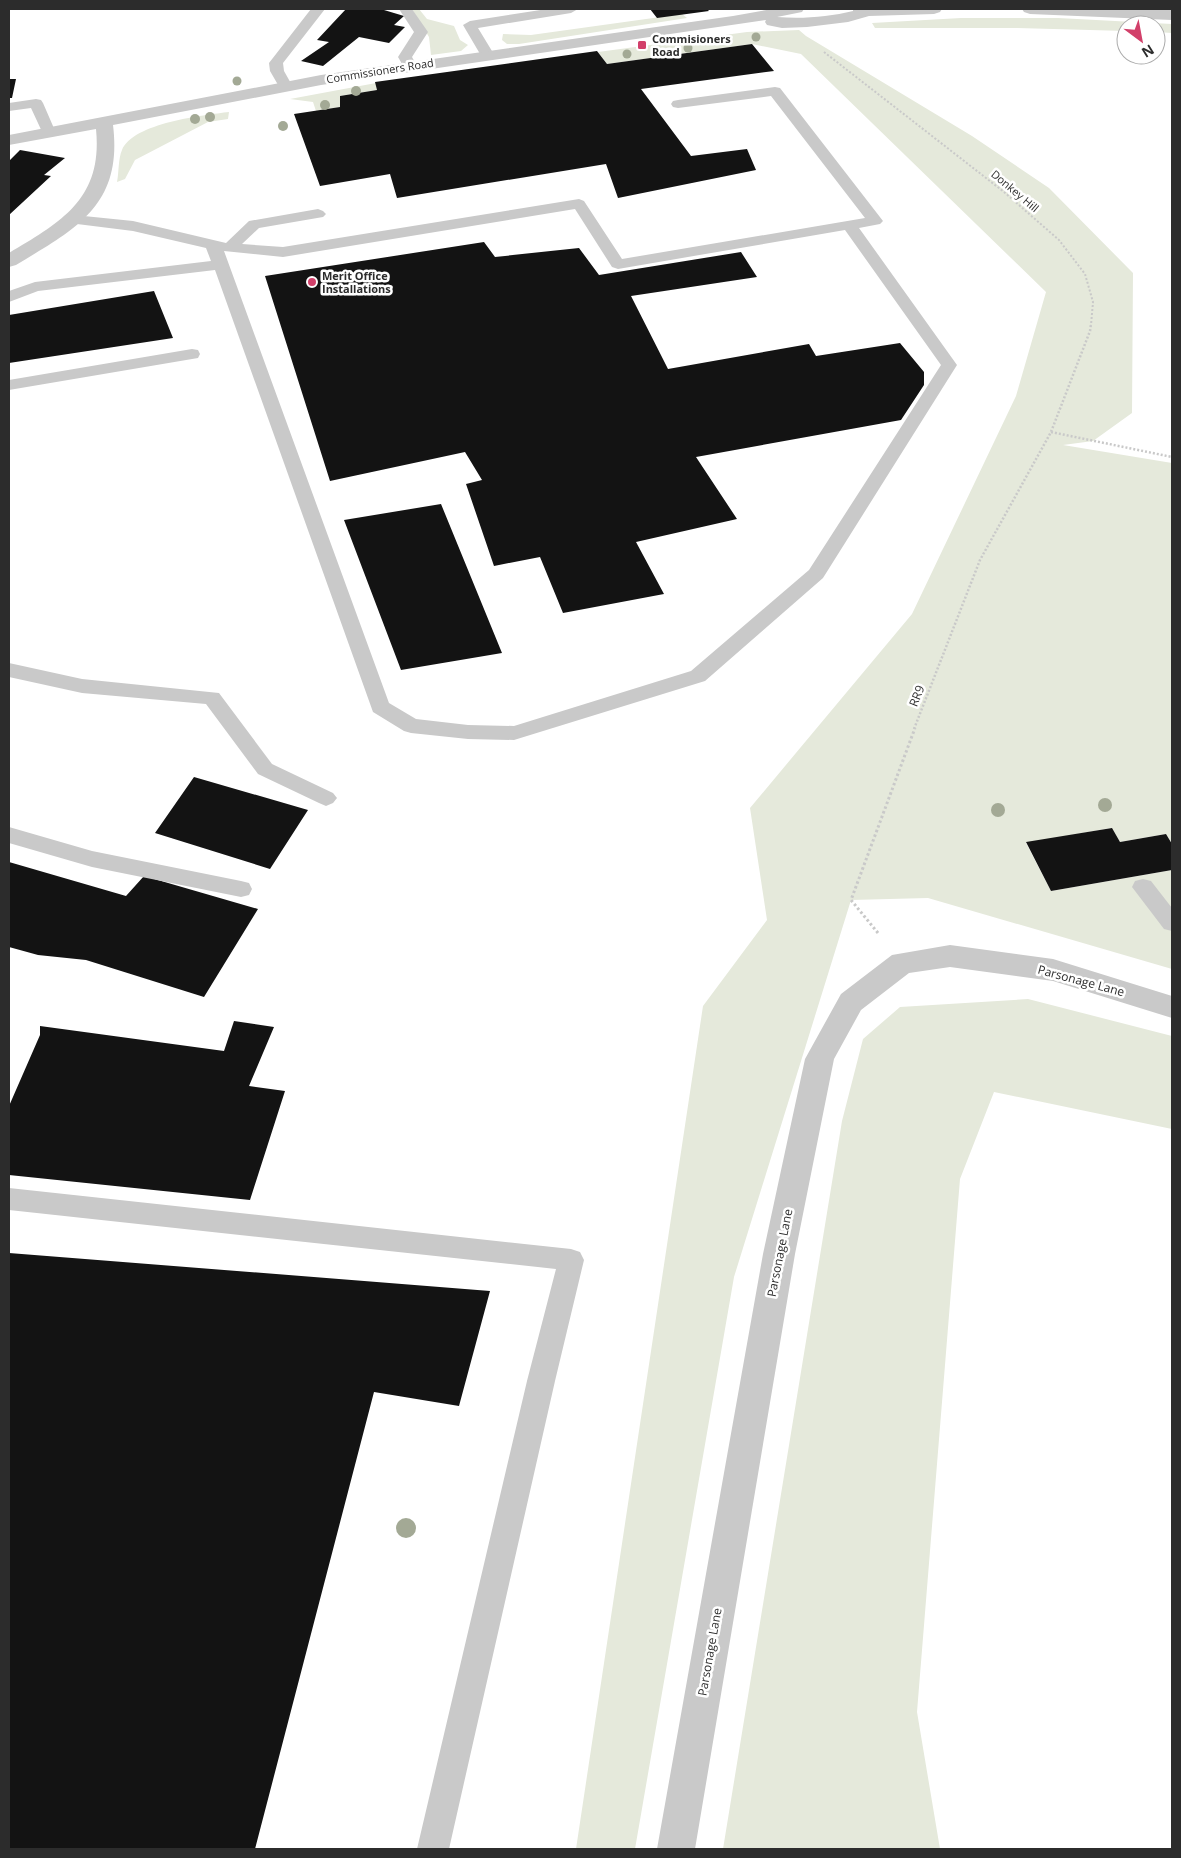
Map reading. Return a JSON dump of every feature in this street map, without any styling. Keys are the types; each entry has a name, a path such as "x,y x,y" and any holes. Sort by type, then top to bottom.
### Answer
{"street":[{"name":"Commissioners Road","path":"9,140 286,87 410,66 488,56 749,14 796,9"},
{"name":"Commissioners Road","path":"749,14 777,22 812,21 859,15 865,9 934,9"},
{"path":"1030,9 1172,14"},
{"path":"9,262 74,220 98,190 103,175 107,146 104,122"},
{"name":"Parsonage Lane","path":"676,1849 779,1254 820,1059 852,1002 902,963 950,956 1053,970 1172,1007"}],"lane":[{"path":"286,87 276,69 277,62 318,9"},
{"path":"406,9 420,32 405,57 410,66"},
{"path":"488,56 470,25 571,9"},
{"path":"74,220 133,226 221,246 282,252 579,204 618,264 874,221 774,91 678,104"},
{"path":"9,107 36,103 49,132"},
{"path":"221,246 254,224 318,214"},
{"path":"221,246 220,265 380,707 411,726 468,732 514,733 698,676 816,574 949,365 849,225"},
{"path":"9,297 35,287 220,265"},
{"path":"9,384 192,354"},
{"path":"9,670 82,686 212,698 265,769 326,798"},
{"path":"9,835 92,860 241,889"},
{"path":"1143,887 1172,923"},
{"path":"9,1199 572,1260 539,1391 433,1849"}],"path":[{"name":"Donkey Hill","path":"822,50 1004,192 1059,240 1086,274 1093,302 1090,331 1051,432"},
{"path":"1051,432 1172,457"},
{"name":"RR9","path":"902,963 851,900 911,737 980,560 1051,432"}],"shaded area":[{"path":"412,9 419,9 427,19 454,26 460,40 468,45 461,51 431,55 429,37"},
{"path":"682,14 687,18 519,44 507,44 502,40 503,34 531,35"},
{"path":"961,18 1058,18 1116,21 1116,31 1017,28 875,28 872,23"},
{"path":"1166,24 1172,24 1172,33 1166,33"},
{"path":"799,30 972,136 1049,188 1133,273 1132,413 1093,441 1063,445 1172,463 1172,844 1166,834 1120,842 1111,828 1026,843 1051,891 1172,870 1172,969 928,898 851,900 734,1277 635,1849 576,1849 703,1006 767,920 750,808 912,614 1016,396 1046,292 801,54 752,44 607,64 598,52 747,32"},
{"path":"376,83 377,90 340,96 340,107 316,111 313,102 290,99"},
{"path":"229,112 228,119 208,122 135,160 125,179 117,182 122,150 129,141 140,133 170,122"},
{"path":"1028,999 1172,1036 1172,1129 994,1092 960,1179 917,1712 940,1849 723,1849 842,1121 863,1039 900,1007"}],"building":[{"path":"346,9 385,9 404,16 394,25 405,27 389,43 359,37 323,66 301,61 329,42 317,40"},
{"path":"650,9 707,9 709,11 657,18"},
{"path":"752,44 774,71 641,89 691,156 747,149 756,170 618,198 606,164 397,198 390,174 320,186 294,114 340,107 340,96 377,90 375,82 597,51 607,64"},
{"path":"9,79 16,79 12,98 9,98"},
{"path":"20,150 65,158 44,175 51,176 9,215 9,161"},
{"path":"484,242 495,257 579,248 599,275 741,252 757,277 631,296 668,369 809,344 816,356 900,343 924,372 924,385 901,420 696,457 737,519 636,542 664,594 563,613 540,557 494,566 466,484 482,480 465,452 330,481 265,276"},
{"path":"154,291 173,338 9,363 9,315"},
{"path":"441,504 502,653 401,670 344,520"},
{"path":"194,777 308,810 270,869 155,833"},
{"path":"1112,828 1120,842 1166,834 1172,844 1172,870 1051,891 1026,842"},
{"path":"9,862 126,896 144,876 258,909 204,997 86,960 38,955 9,947"},
{"path":"234,1021 274,1027 249,1086 285,1091 250,1200 9,1175 9,1106 40,1035 40,1026 224,1051"},
{"path":"9,1253 490,1291 459,1406 374,1392 255,1849 9,1849"}],"place":[{"name":"Commisioners Road","path":"642,45"},
{"name":"Merit Office Installations","path":"312,282"}]}
